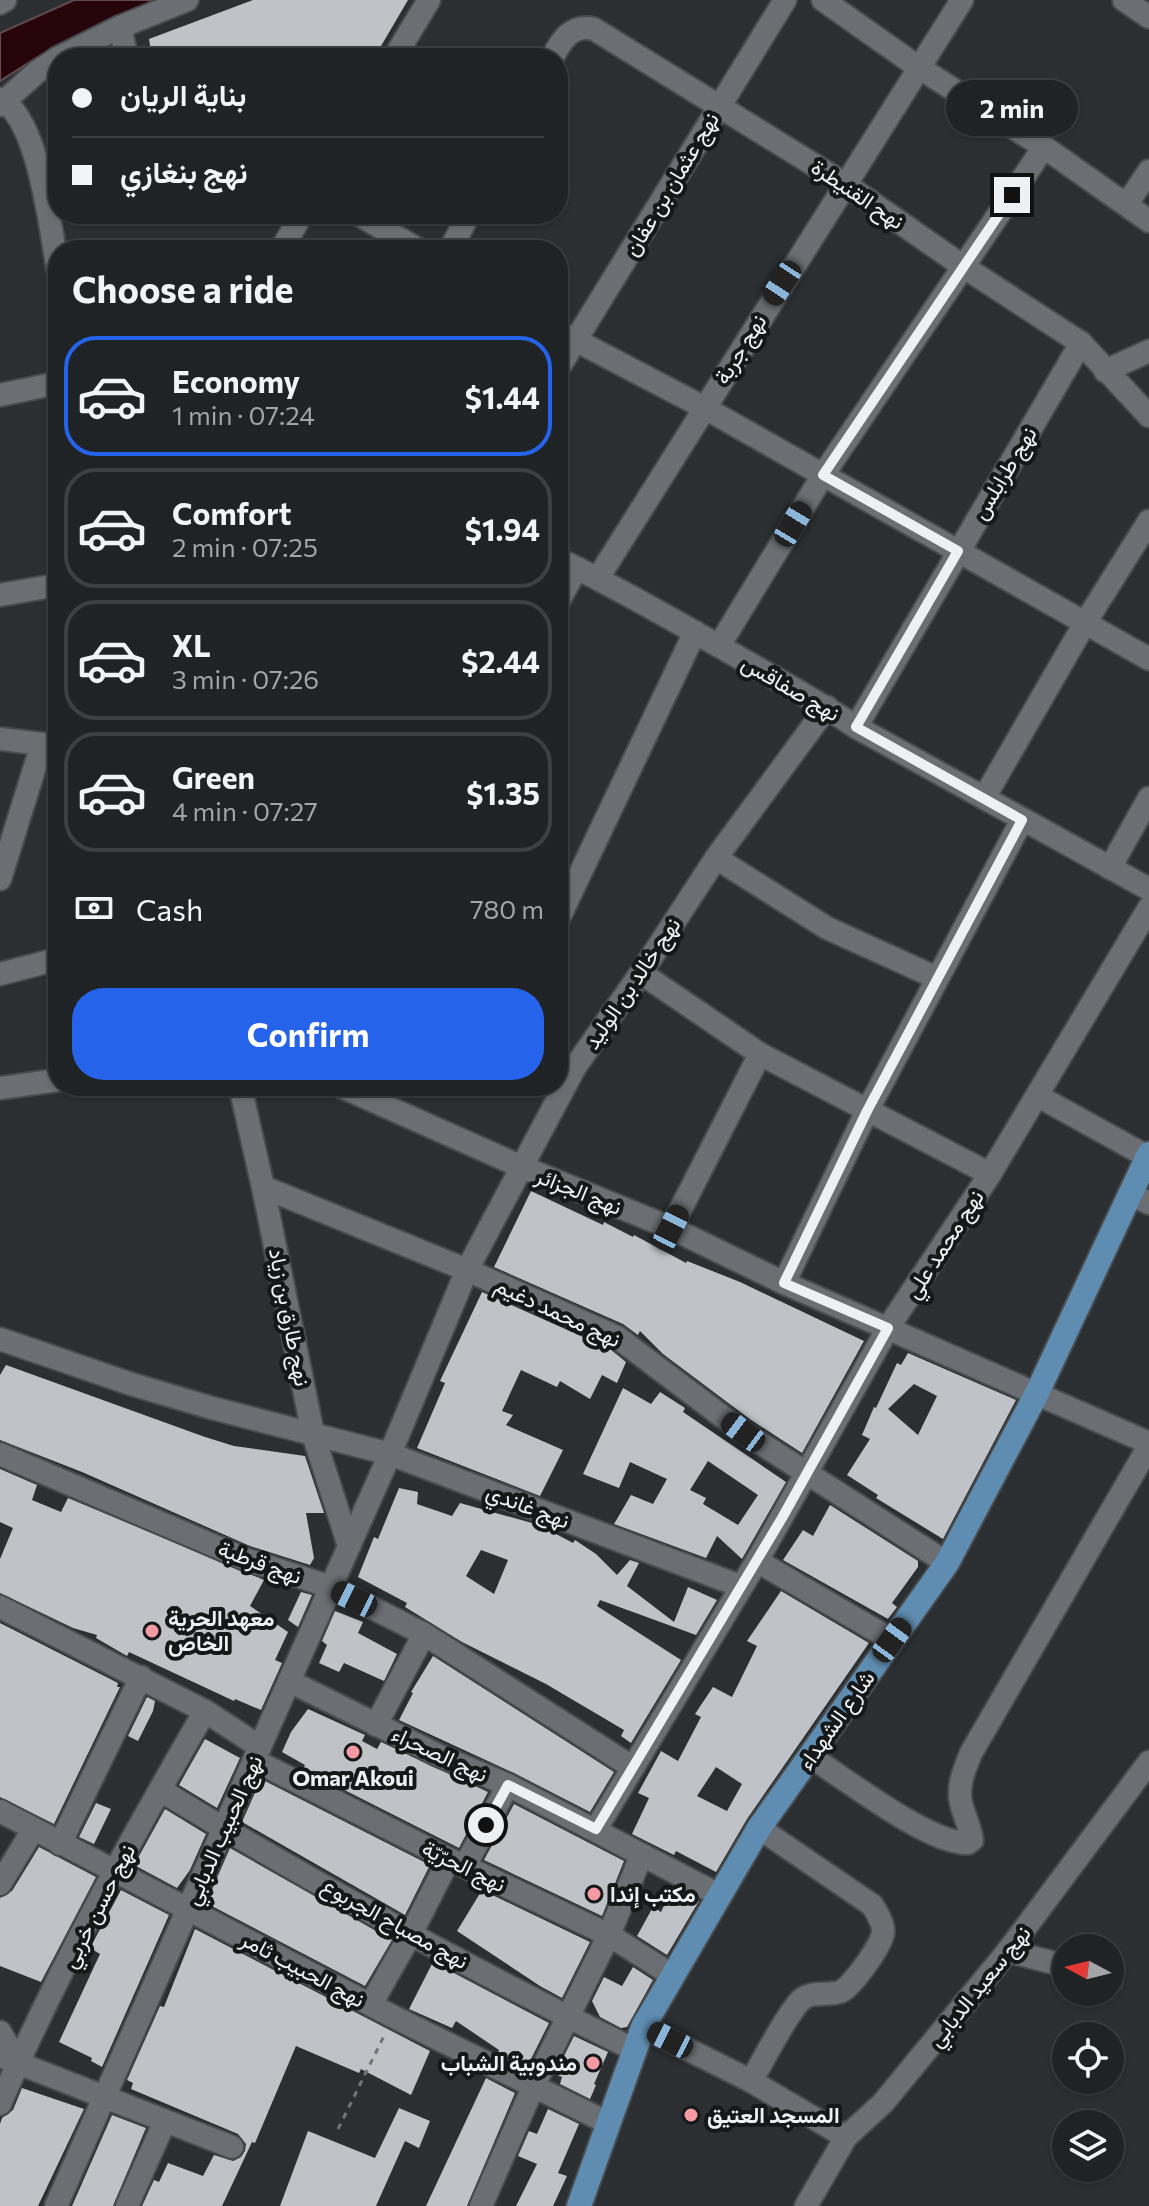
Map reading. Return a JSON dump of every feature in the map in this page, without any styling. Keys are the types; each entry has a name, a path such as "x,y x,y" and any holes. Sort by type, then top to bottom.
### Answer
{"main road":[{"name":"شارع الشهداء","path":"579,2206 638,2038 672,1975 759,1828 947,1563 1037,1393 1102,1251 1140,1199 1148,1155"}],"street":[{"path":"78,48 187,0"},
{"path":"400,48 429,0"},
{"name":"نهج عثمان بن عفان","path":"568,333 785,0"},
{"path":"823,0 1149,221"},
{"name":"نهج جربة","path":"598,578 962,0"},
{"path":"1124,0 1149,17"},
{"name":"نهح القنيطرة","path":"559,48 572,30 582,26 594,29 845,184 1081,343 1149,416"},
{"path":"120,27 125,48"},
{"path":"48,65 2,102 19,115 31,143 48,223"},
{"path":"719,646 823,475 1044,147"},
{"path":"1127,204 1149,171"},
{"path":"375,224 402,240"},
{"path":"568,337 703,407 1149,659"},
{"name":"نهج طرابلس","path":"856,727 1081,343"},
{"path":"1105,371 1149,351"},
{"path":"0,395 48,385"},
{"path":"984,798 1085,623 1149,521"},
{"name":"نهج صفاقس","path":"568,564 695,632 827,707 856,727 1149,889"},
{"path":"0,595 48,587"},
{"path":"568,899 695,632"},
{"name":"نهج خالد بن الوليد","path":"568,1061 641,973 716,858 827,707"},
{"path":"0,739 48,746"},
{"path":"0,879 48,751"},
{"path":"1110,868 1149,798"},
{"path":"784,1283 867,1111 1022,820"},
{"path":"716,858 827,928 937,978"},
{"name":"نهج محمد علي","path":"596,1829 757,1561 888,1328 990,1174 1149,908"},
{"path":"0,974 48,962"},
{"path":"641,973 760,1054 990,1174"},
{"path":"671,1228 760,1054"},
{"path":"0,1088 48,1081"},
{"name":"نهج طارق بن زياد","path":"242,1096 313,1434 349,1546"},
{"name":"نهج الجزائر","path":"362,1096 522,1167 671,1228 784,1283 1149,1445"},
{"name":"نهج خالد بن الوليد","path":"390,1454 467,1270 522,1167 552,1096"},
{"path":"1038,1096 1148,1155"},
{"name":"نهج محمد دغيم","path":"263,1187 467,1270 617,1337 743,1432 947,1563"},
{"name":"نهج غاندي","path":"0,1339 131,1384 390,1454 740,1586"},
{"path":"811,1757 928,1833 952,1842 968,1843 972,1840 960,1795 971,1753 1149,1445"},
{"name":"نهج قرطبة","path":"0,1454 245,1559 331,1587 424,1634 632,1767"},
{"name":"نهج الحبيب الدبابي","path":"56,2206 390,1454"},
{"path":"757,1561 892,1640"},
{"name":"نهج الحرّيّة","path":"0,1607 205,1711 257,1754 457,1863 609,1935 672,1975"},
{"path":"376,1725 424,1634"},
{"path":"60,1844 141,1677"},
{"name":"نهج الصحراء","path":"289,1681 376,1725 508,1785 719,1895"},
{"name":"نهج حسن خربي","path":"0,2104 9,2060 205,1711"},
{"name":"نهج سعيد الدبابي","path":"806,2206 846,2137 883,2103 1008,1951 1149,1762"},
{"path":"371,2004 412,1932 508,1785"},
{"name":"نهج مصباح الجربوع","path":"160,1790 568,2017 638,2038 751,2081 846,2137"},
{"name":"نهج الحبيب ثامر","path":"0,1811 394,2017 608,2123"},
{"path":"751,2081 800,2001 814,1994 839,1992 850,1986 883,1934 881,1919 872,1905 759,1828"},
{"path":"0,1884 33,1830"},
{"path":"481,2206 534,2085 609,1935 641,1856"},
{"path":"1008,1951 1052,1962"},
{"path":"0,2032 9,2060 232,2147"},
{"path":"127,2206 165,2121"}],"path":[{"path":"338,2129 394,2017"}],"shaded area":[{"path":"74,0 166,0 58,48 48,48 48,53 0,81 0,33"}],"building":[{"path":"253,0 408,0 380,48 150,48 149,39"},
{"path":"531,1191 603,1225 604,1222 634,1235 686,1263 740,1282 864,1341 802,1453 751,1420 663,1354 640,1331 638,1335 623,1324 494,1267"},
{"path":"482,1292 610,1349 626,1362 617,1383 602,1375 590,1399 560,1381 557,1387 521,1370 502,1411 513,1415 506,1425 563,1450 540,1496 417,1448 445,1383 440,1381"},
{"path":"908,1353 1016,1400 943,1539 876,1498 878,1495 847,1475 870,1439 862,1435 874,1407 897,1363 901,1365","holes":["914,1384 937,1396 918,1435 888,1409"]},
{"path":"6,1365 234,1446 305,1456 324,1513 306,1513 314,1558 310,1565 250,1546 82,1472 0,1440 0,1375"},
{"path":"623,1388 651,1404 660,1392 685,1408 683,1412 786,1482 742,1559 717,1536 706,1558 614,1524 631,1495 653,1504 667,1479 630,1462 619,1488 583,1474","holes":["708,1461 758,1495 738,1525 703,1504 706,1498 690,1490"]},
{"path":"0,1469 37,1485 32,1500 61,1512 68,1498 264,1580 250,1606 288,1632 275,1660 282,1663 261,1710 234,1701 129,1652 127,1656 96,1638 97,1635 73,1628 0,1593 0,1559 13,1528 0,1522"},
{"path":"399,1488 418,1492 417,1504 452,1516 460,1503 539,1525 573,1543 575,1540 596,1554 617,1575 630,1560 639,1563 627,1586 674,1622 688,1587 717,1600 696,1635 600,1600 597,1606 681,1660 631,1743 621,1736 624,1730 546,1684 462,1642 405,1607 407,1603 358,1577 374,1537 378,1539","holes":["481,1550 508,1560 494,1594 466,1576"]},
{"path":"830,1505 918,1561 918,1567 892,1603 897,1607 888,1619 783,1560 803,1530 813,1536"},
{"path":"781,1591 869,1643 747,1819 716,1872 676,1851 674,1855 632,1834 649,1798 638,1793 661,1751 678,1761 701,1717 695,1714 713,1687 732,1697 757,1646 747,1641","holes":["716,1767 742,1784 727,1811 697,1796"]},
{"path":"301,1592 312,1595 298,1627 288,1620"},
{"path":"335,1611 363,1622 358,1633 397,1654 384,1681 344,1663 339,1672 319,1663 327,1645 322,1641"},
{"path":"0,1623 118,1683 117,1687 120,1687 54,1824 0,1797"},
{"path":"433,1656 614,1772 590,1812 399,1720 411,1692"},
{"path":"147,1697 155,1701 153,1711 138,1741 128,1736"},
{"path":"308,1709 365,1735 362,1741 377,1749 381,1742 488,1792 459,1848 303,1769 305,1765 282,1752 291,1732"},
{"path":"205,1739 240,1758 217,1808 179,1785"},
{"path":"261,1779 430,1865 405,1915 242,1822"},
{"path":"96,1803 111,1809 94,1844 79,1837"},
{"path":"514,1804 624,1861 602,1916 484,1860"},
{"path":"165,1809 206,1834 190,1870 177,1888 134,1865"},
{"path":"39,1847 96,1877 41,1982 0,1966 0,1898 12,1891"},
{"path":"230,1848 392,1940 365,1986 206,1903"},
{"path":"673,1887 699,1901 667,1955 637,1936 653,1907 661,1912"},
{"path":"121,1890 169,1915 102,2067 91,2061 92,2058 59,2042 100,1954 90,1948"},
{"path":"482,1890 590,1942 562,1998 457,1931"},
{"path":"195,1929 430,2051 411,2095 361,2069 359,2073 296,2046 255,2143 252,2142 222,2206 142,2206 154,2180 159,2182 168,2163 203,2176 214,2155 233,2161 245,2151 246,2144 238,2134 131,2089 133,2083 127,2080 160,2006 164,2007"},
{"path":"433,1962 549,2023 527,2067 498,2053 499,2050 456,2021 452,2028 409,2009"},
{"path":"633,1967 653,1980 627,2027 621,2028 600,2017 592,2001 604,1977 622,1986"},
{"path":"574,2036 608,2052 590,2099 560,2084 562,2077 555,2074"},
{"path":"486,2078 515,2093 467,2206 426,2206"},
{"path":"22,2088 84,2109 38,2206 0,2206 0,2124 2,2118 13,2110"},
{"path":"399,2108 430,2121 419,2148 405,2141 376,2206 280,2206 308,2131 375,2158"},
{"path":"548,2109 579,2124 558,2173 567,2176 553,2206 516,2206 537,2164 518,2156 529,2131 537,2134"},
{"path":"112,2115 146,2128 113,2206 72,2206"}],"place":[{"name":"معهد الحرية الخاص","path":"152,1631"},
{"name":"Omar Akoui","path":"353,1752"},
{"name":"مكتب إندا","path":"594,1894"},
{"name":"مندوبية الشباب","path":"593,2063"},
{"name":"المسجد العتيق","path":"691,2115"}],"route":[{"path":"486,1825 508,1785 596,1829 757,1561 888,1328 784,1283 867,1111 1022,820 856,727 958,551 823,475 1012,195"}]}
